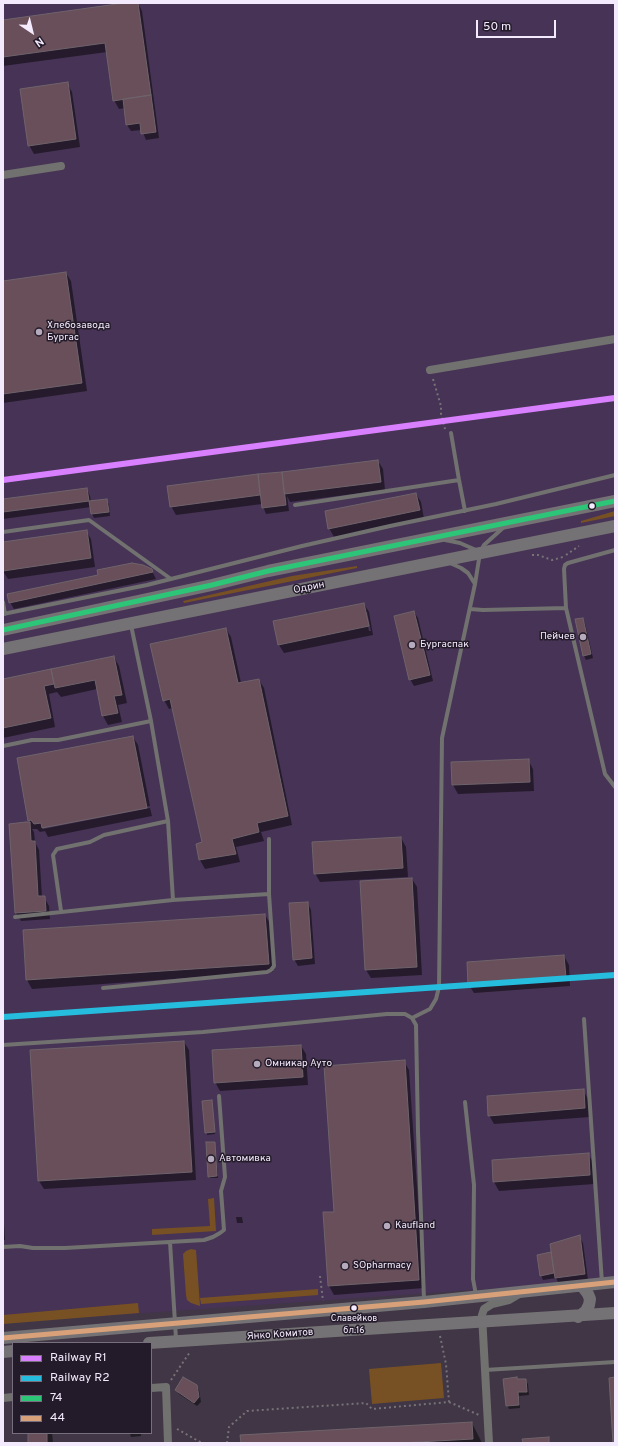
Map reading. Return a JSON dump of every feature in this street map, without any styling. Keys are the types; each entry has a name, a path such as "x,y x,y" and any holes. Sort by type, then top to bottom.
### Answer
{"main road":[{"path":"3,630 212,585 268,571 615,501"},
{"name":"Одрин","path":"3,649 615,526"},
{"path":"131,623 143,607 195,595 212,585"},
{"name":"Янко Комитов","path":"3,1338 424,1302 615,1282"},
{"path":"578,1317 586,1311 590,1299 582,1286"},
{"name":"Янко Комитов","path":"152,1343 578,1317 615,1313"}],"street":[{"path":"3,175 60,166"},
{"path":"430,370 615,339"},
{"name":"Янко Комитов","path":"482,1323 484,1309 492,1304 509,1300 521,1293"},
{"path":"482,1323 489,1443"},
{"path":"152,1388 166,1387 168,1443"}],"lane":[{"path":"451,433 465,511"},
{"path":"3,602 4,614 148,585 302,546 465,511 615,475"},
{"path":"295,505 459,480"},
{"path":"3,532 89,520 171,579"},
{"path":"412,1018 430,1009 436,999 439,987 442,738 470,609 480,553 490,539 509,523"},
{"path":"434,538 460,543 480,553"},
{"path":"615,550 568,563 565,565 564,569 566,608 605,774 615,787"},
{"path":"444,561 461,568 468,573 475,584"},
{"path":"470,609 566,608"},
{"path":"131,623 151,721 168,821 173,900"},
{"path":"3,746 32,740 58,740 151,721"},
{"path":"61,911 53,855 57,849 90,842 104,835 168,821"},
{"path":"103,988 267,972 271,970 274,966 269,894 269,839"},
{"path":"15,917 173,900 269,894"},
{"path":"3,1045 203,1032 387,1014 405,1014 412,1018 416,1025 424,1302"},
{"path":"584,1019 602,1283"},
{"path":"3,1247 20,1246 65,1248 204,1240 213,1237 224,1230 221,1191 224,1177 219,1096"},
{"path":"465,1102 474,1185 473,1279 476,1297"},
{"path":"170,1242 177,1342"},
{"path":"485,1370 615,1362"}],"path":[{"path":"430,370 441,406 442,422 445,430 451,433"},
{"path":"320,1276 323,1304"},
{"path":"440,1334 446,1364 449,1402"},
{"path":"166,1387 190,1351"},
{"path":"227,1443 229,1427 247,1411 366,1403 372,1409 449,1402 488,1420"},
{"path":"167,1424 202,1443"}],"shaded area":[{"path":"3,3 615,3 615,1280 3,1323"},
{"path":"615,511 615,516 581,523 581,521"},
{"path":"357,566 357,568 184,603 183,601 292,576"},
{"path":"214,1198 216,1231 152,1235 152,1229 210,1226 208,1199"},
{"path":"191,1249 196,1250 200,1306 187,1300 186,1295 183,1254"},
{"path":"318,1289 318,1295 201,1304 200,1298"},
{"path":"138,1303 139,1313 3,1324 3,1315"},
{"path":"441,1363 444,1398 372,1404 369,1369"}],"building":[{"path":"124,3 138,3 151,95 113,101 105,43 3,57 3,20"},
{"path":"68,82 76,139 28,146 20,89"},
{"path":"151,95 156,132 141,134 140,123 126,125 123,99"},
{"name":"Хлебозавода Бургас","path":"66,272 82,383 3,394 3,281"},
{"path":"378,460 381,482 284,494 282,472"},
{"path":"282,472 286,505 262,508 258,474"},
{"path":"258,474 260,495 170,507 167,486"},
{"path":"87,488 89,501 3,512 3,499"},
{"path":"416,493 420,510 328,529 325,511"},
{"path":"107,499 109,512 91,514 89,501"},
{"path":"87,530 91,558 3,571 3,542"},
{"path":"132,563 143,565 152,569 153,572 9,603 7,594 98,575 97,570"},
{"path":"364,603 369,626 278,645 273,621"},
{"name":"Бургаспак","path":"414,611 430,675 409,680 394,616"},
{"name":"Пейчев","path":"583,618 591,654 583,656 575,619"},
{"path":"226,628 238,683 259,679 288,816 257,823 259,832 232,839 236,854 199,860 196,844 202,842 170,699 163,701 150,644"},
{"path":"114,656 122,695 114,696 118,713 102,716 95,680 55,688 51,669"},
{"path":"51,669 54,684 44,686 51,718 3,728 3,679"},
{"path":"133,736 147,808 42,828 41,823 34,824 31,820 28,821 17,758"},
{"path":"529,759 530,782 452,785 451,762"},
{"path":"30,822 31,841 35,841 38,896 45,896 46,911 15,913 9,824"},
{"path":"401,837 403,868 314,874 312,842"},
{"path":"412,878 417,967 365,970 360,881"},
{"path":"308,902 312,958 293,960 289,903"},
{"path":"265,914 269,964 26,980 23,930"},
{"path":"564,955 566,978 468,985 467,962"},
{"path":"184,1041 192,1172 38,1181 30,1050"},
{"name":"Омникар Ауто","path":"301,1045 303,1077 214,1083 212,1050"},
{"path":"405,1060 419,1280 328,1286 323,1212 334,1212 324,1066"},
{"path":"584,1089 585,1108 488,1116 487,1096"},
{"name":"Автомивка","path":"212,1100 215,1132 205,1133 202,1101"},
{"name":"Автомивка","path":"206,1142 215,1142 217,1176 208,1177"},
{"path":"589,1153 590,1175 493,1182 492,1160"},
{"path":"580,1235 585,1274 555,1278 550,1244"},
{"path":"551,1252 554,1273 540,1276 537,1255"},
{"path":"183,1377 197,1385 199,1397 194,1403 175,1390"},
{"path":"517,1377 517,1379 526,1379 527,1392 518,1392 519,1405 506,1406 503,1379"},
{"path":"615,1377 615,1443 613,1443 609,1378"},
{"path":"472,1422 473,1439 399,1443 241,1443 240,1435"},
{"path":"28,1434 47,1434 47,1443 28,1443"},
{"path":"549,1437 549,1443 523,1443 522,1439"}],"railway":[{"path":"3,480 615,398"},
{"path":"3,1017 615,975"}],"rail line":[{"name":"R1","path":"3,480 615,398"},
{"name":"R2","path":"3,1017 615,975"}],"transit line":[{"name":"74","path":"3,630 212,585 268,571 615,501"},
{"name":"44","path":"3,1338 424,1302 615,1282"}],"place":[{"name":"Хлебозавода Бургас","path":"39,332"},
{"name":"Пейчев","path":"583,637"},
{"name":"Бургаспак","path":"412,645"},
{"name":"Омникар Ауто","path":"257,1064"},
{"name":"Автомивка","path":"211,1159"},
{"name":"Kaufland","path":"387,1226"},
{"name":"SOpharmacy","path":"345,1266"},
{"name":"Славейков бл.16","path":"354,1308"}]}
